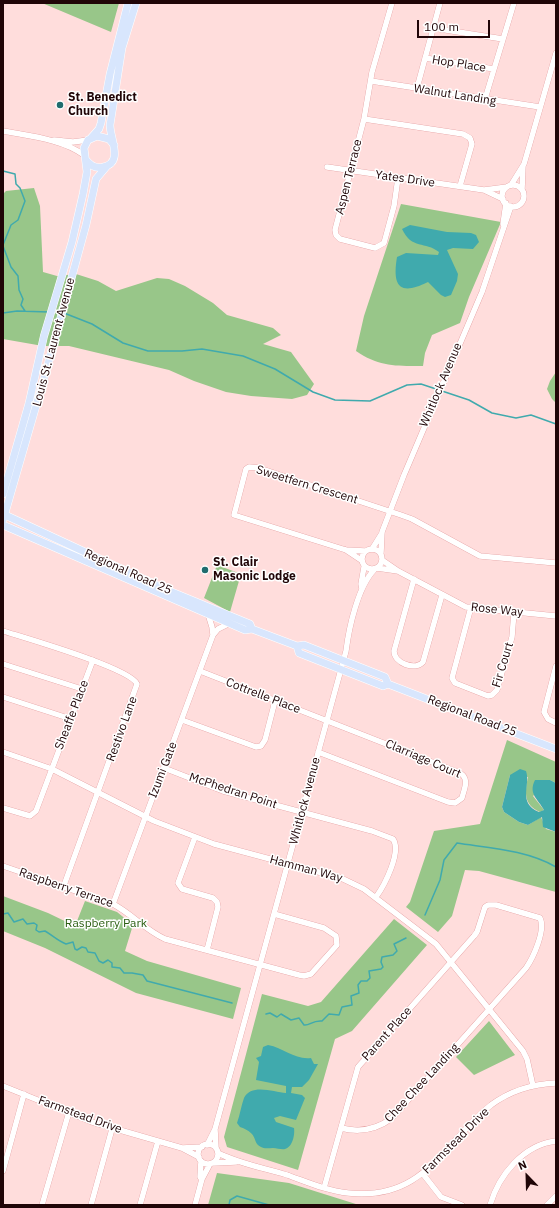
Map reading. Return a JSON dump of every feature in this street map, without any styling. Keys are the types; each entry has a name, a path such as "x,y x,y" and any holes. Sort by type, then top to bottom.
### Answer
{"main road":[{"path":"128,3 110,74 100,126 84,148 84,157 92,166 102,168 107,166 115,156 110,125 122,48 136,3"},
{"path":"89,140 101,136 109,139 114,145"},
{"name":"Louis St. Laurent Avenue","path":"3,494 62,271 72,242 87,172 84,157"},
{"name":"Louis St. Laurent Avenue","path":"4,517 46,375 96,179 107,166"},
{"name":"Regional Road 25","path":"4,517 167,590 250,624 252,629"},
{"name":"Regional Road 25","path":"3,525 246,630 252,629 297,646 304,645 385,677 388,684"},
{"name":"Regional Road 25","path":"297,646 299,653 383,686 388,684 556,749"}],"street":[{"name":"Aspen Terrace","path":"392,3 371,81 364,119 336,235 340,239 375,248 384,243 394,206 398,178"},
{"path":"417,88 440,3"},
{"path":"485,100 514,3"},
{"path":"433,28 503,39"},
{"path":"524,164 503,192 504,201 512,206 522,202 524,197 522,190 524,164 556,54"},
{"name":"Hop Place","path":"425,58 494,69"},
{"name":"Walnut Landing","path":"371,81 485,100 540,107"},
{"path":"364,119 468,136 472,144 460,186"},
{"path":"3,131 50,140 73,142 89,140"},
{"path":"50,140 71,148 84,157"},
{"name":"Yates Drive","path":"327,167 484,190 509,186"},
{"path":"509,186 518,186 522,190"},
{"name":"Yates Drive","path":"484,190 504,201"},
{"name":"Whitlock Avenue","path":"501,238 504,201"},
{"name":"Whitlock Avenue","path":"372,549 382,532 456,348 482,292 512,206"},
{"name":"Sweetfern Crescent","path":"346,550 234,515 246,469 254,467 390,511"},
{"path":"390,511 412,519 480,556 556,563"},
{"name":"Whitlock Avenue","path":"381,553 382,532"},
{"path":"372,549 381,553 382,560 376,569 364,567 361,560 346,550 365,551 372,549"},
{"path":"361,560 365,551"},
{"name":"Rose Way","path":"382,560 398,571 460,604 471,607 556,616"},
{"name":"Whitlock Avenue","path":"362,589 361,584 364,567"},
{"name":"Whitlock Avenue","path":"217,1151 216,1129 362,589 376,569"},
{"name":"Rose Way","path":"376,569 398,571"},
{"path":"414,579 394,652 394,657 399,661 414,667 423,662 442,595"},
{"name":"Fir Court","path":"471,607 452,678 455,683 488,696 492,695 497,690 512,637 514,612"},
{"path":"208,614 213,635"},
{"path":"213,635 218,629 230,623"},
{"name":"Restivo Lane","path":"3,631 93,660 132,677 137,684 63,888"},
{"name":"Izumi Gate","path":"113,904 213,635"},
{"name":"Sheaffe Place","path":"52,769 93,660"},
{"path":"3,664 82,689"},
{"path":"556,666 544,712 548,720 556,723"},
{"name":"Cottrelle Place","path":"200,671 327,721"},
{"path":"3,697 71,719"},
{"path":"182,720 256,747 263,744 275,701"},
{"name":"Clarriage Court","path":"318,752 448,802 455,803 462,798 466,781 463,774 327,721"},
{"name":"Hamman Way","path":"3,752 52,769 145,816 195,837 214,844 354,882 430,938 452,962 525,1055 533,1086"},
{"name":"McPhedran Point","path":"164,768 223,791 372,831 393,839 396,849 388,877 386,883 376,897"},
{"path":"3,808 26,815 34,813 52,769"},
{"path":"195,837 178,883 182,889 213,898 217,902 218,907 207,950"},
{"name":"Raspberry Terrace","path":"3,866 63,888 113,904 158,936 299,975 308,975 336,945 337,938 330,930 274,914"},
{"name":"Parent Place","path":"324,1188 358,1067 477,932 484,910 488,905 496,905 540,918 541,929 529,963 490,1009"},
{"name":"Chee Chee Landing","path":"341,1128 365,1131 382,1126 392,1118 490,1009"},
{"name":"Farmstead Drive","path":"182,1148 204,1146 238,1162 273,1171 324,1188 350,1194 377,1193 403,1185 423,1174 492,1105 512,1093 533,1086 556,1083"},
{"name":"Farmstead Drive","path":"3,1086 112,1129 182,1148 200,1159 212,1164 238,1162"},
{"path":"3,1171 24,1094"},
{"path":"42,1205 69,1112"},
{"path":"91,1205 112,1129"},
{"name":"Whitlock Avenue","path":"200,1159 204,1146 216,1129"},
{"path":"140,1205 158,1141"},
{"path":"490,1205 499,1182 522,1156 538,1145 556,1141"},
{"path":"194,1205 202,1179 217,1159 217,1151"},
{"path":"200,1159 200,1177 202,1179"},
{"path":"423,1174 440,1197 462,1205"},
{"path":"547,1205 556,1196"}],"green space":[{"path":"42,3 119,3 111,32"},
{"path":"34,188 40,206 43,272 57,276 76,274 98,281 116,291 157,278 169,279 185,286 213,303 227,315 273,328 281,335 263,344 291,352 314,384 307,395 292,399 251,396 226,392 194,381 169,370 69,346 43,346 3,339 3,194 6,191"},
{"path":"401,204 501,222 469,297 460,323 432,335 425,353 423,366 380,363 356,351 364,316"},
{"path":"556,372 556,403 552,399 547,389"},
{"path":"217,565 241,574 230,612 204,598"},
{"path":"507,740 556,762 556,783 550,780 533,796 544,810 540,812 534,809 528,802 526,797 526,787 528,777 510,775 502,807 504,812 519,822 528,825 541,817 546,829 556,832 556,892 479,871 465,870 452,916 438,932 406,907 410,902 434,831 480,824"},
{"name":"Raspberry Park","path":"3,896 48,913 75,926 85,901 117,912 133,925 125,951 147,961 241,988 233,1019 136,993 45,948 3,931"},
{"path":"394,919 427,945 352,1031 335,1039 298,1170 227,1147 224,1137 262,994 308,1006 321,1002"},
{"path":"489,1021 515,1055 474,1075 456,1057"},
{"path":"217,1173 289,1183 359,1205 208,1205"}],"water":[{"path":"410,225 447,232 471,233 476,235 479,242 473,249 453,248 447,250 458,274 457,281 451,295 445,297 441,295 428,282 411,288 405,288 400,286 397,282 397,257 406,253 438,255 439,252 429,247 414,243 410,240 402,229"},
{"path":"520,769 526,771 526,793 528,804 539,812 544,810 533,793 533,785 535,780 550,780 556,783 556,832 543,827 542,817 528,825 519,822 504,812 502,807 510,775"},
{"path":"268,1045 295,1056 311,1058 314,1064 318,1064 309,1080 302,1087 292,1087 291,1093 302,1095 305,1098 296,1120 280,1116 274,1118 276,1122 294,1128 292,1143 288,1148 284,1149 261,1147 256,1143 250,1132 240,1127 237,1123 244,1098 247,1093 257,1090 269,1090 286,1093 286,1086 256,1080 259,1062 256,1058 261,1056 263,1047"}],"waterway":[{"path":"3,171 15,174 16,184 20,188 25,201 18,220 11,225 3,245"},
{"path":"3,246 11,267 18,276 19,290 23,299 21,305 25,311"},
{"path":"3,313 17,311 49,312"},
{"path":"64,313 92,324 123,343 148,351 182,351 202,349 243,356 275,369 313,392 335,400 370,401 407,385 421,384 439,390"},
{"path":"442,391 469,400 492,413 516,418 531,415 556,424"},
{"path":"425,915 440,880 444,860 457,843 520,853 545,861 556,867"},
{"path":"3,914 8,913 14,922 23,919 27,924 34,923 37,925 36,930 39,932 45,931 66,944 73,942 75,949 77,950 82,947 86,948 88,952 95,953 99,961 103,963 108,960 112,963 112,967 120,968 124,973 143,975 147,981 232,1003"},
{"path":"266,1014 270,1013 277,1017 281,1014 291,1020 299,1018 304,1025 316,1021 322,1021 329,1014 339,1015 342,1007 352,1005 351,996 359,993 358,985 361,981 367,981 370,978 369,971 381,969 383,967 381,962 382,957 393,955 397,951 394,944 406,938"},
{"path":"229,1205 230,1200 237,1196 269,1205"}],"place":[{"name":"St. Benedict Church","path":"60,105"},
{"name":"St. Clair Masonic Lodge","path":"205,570"}]}
